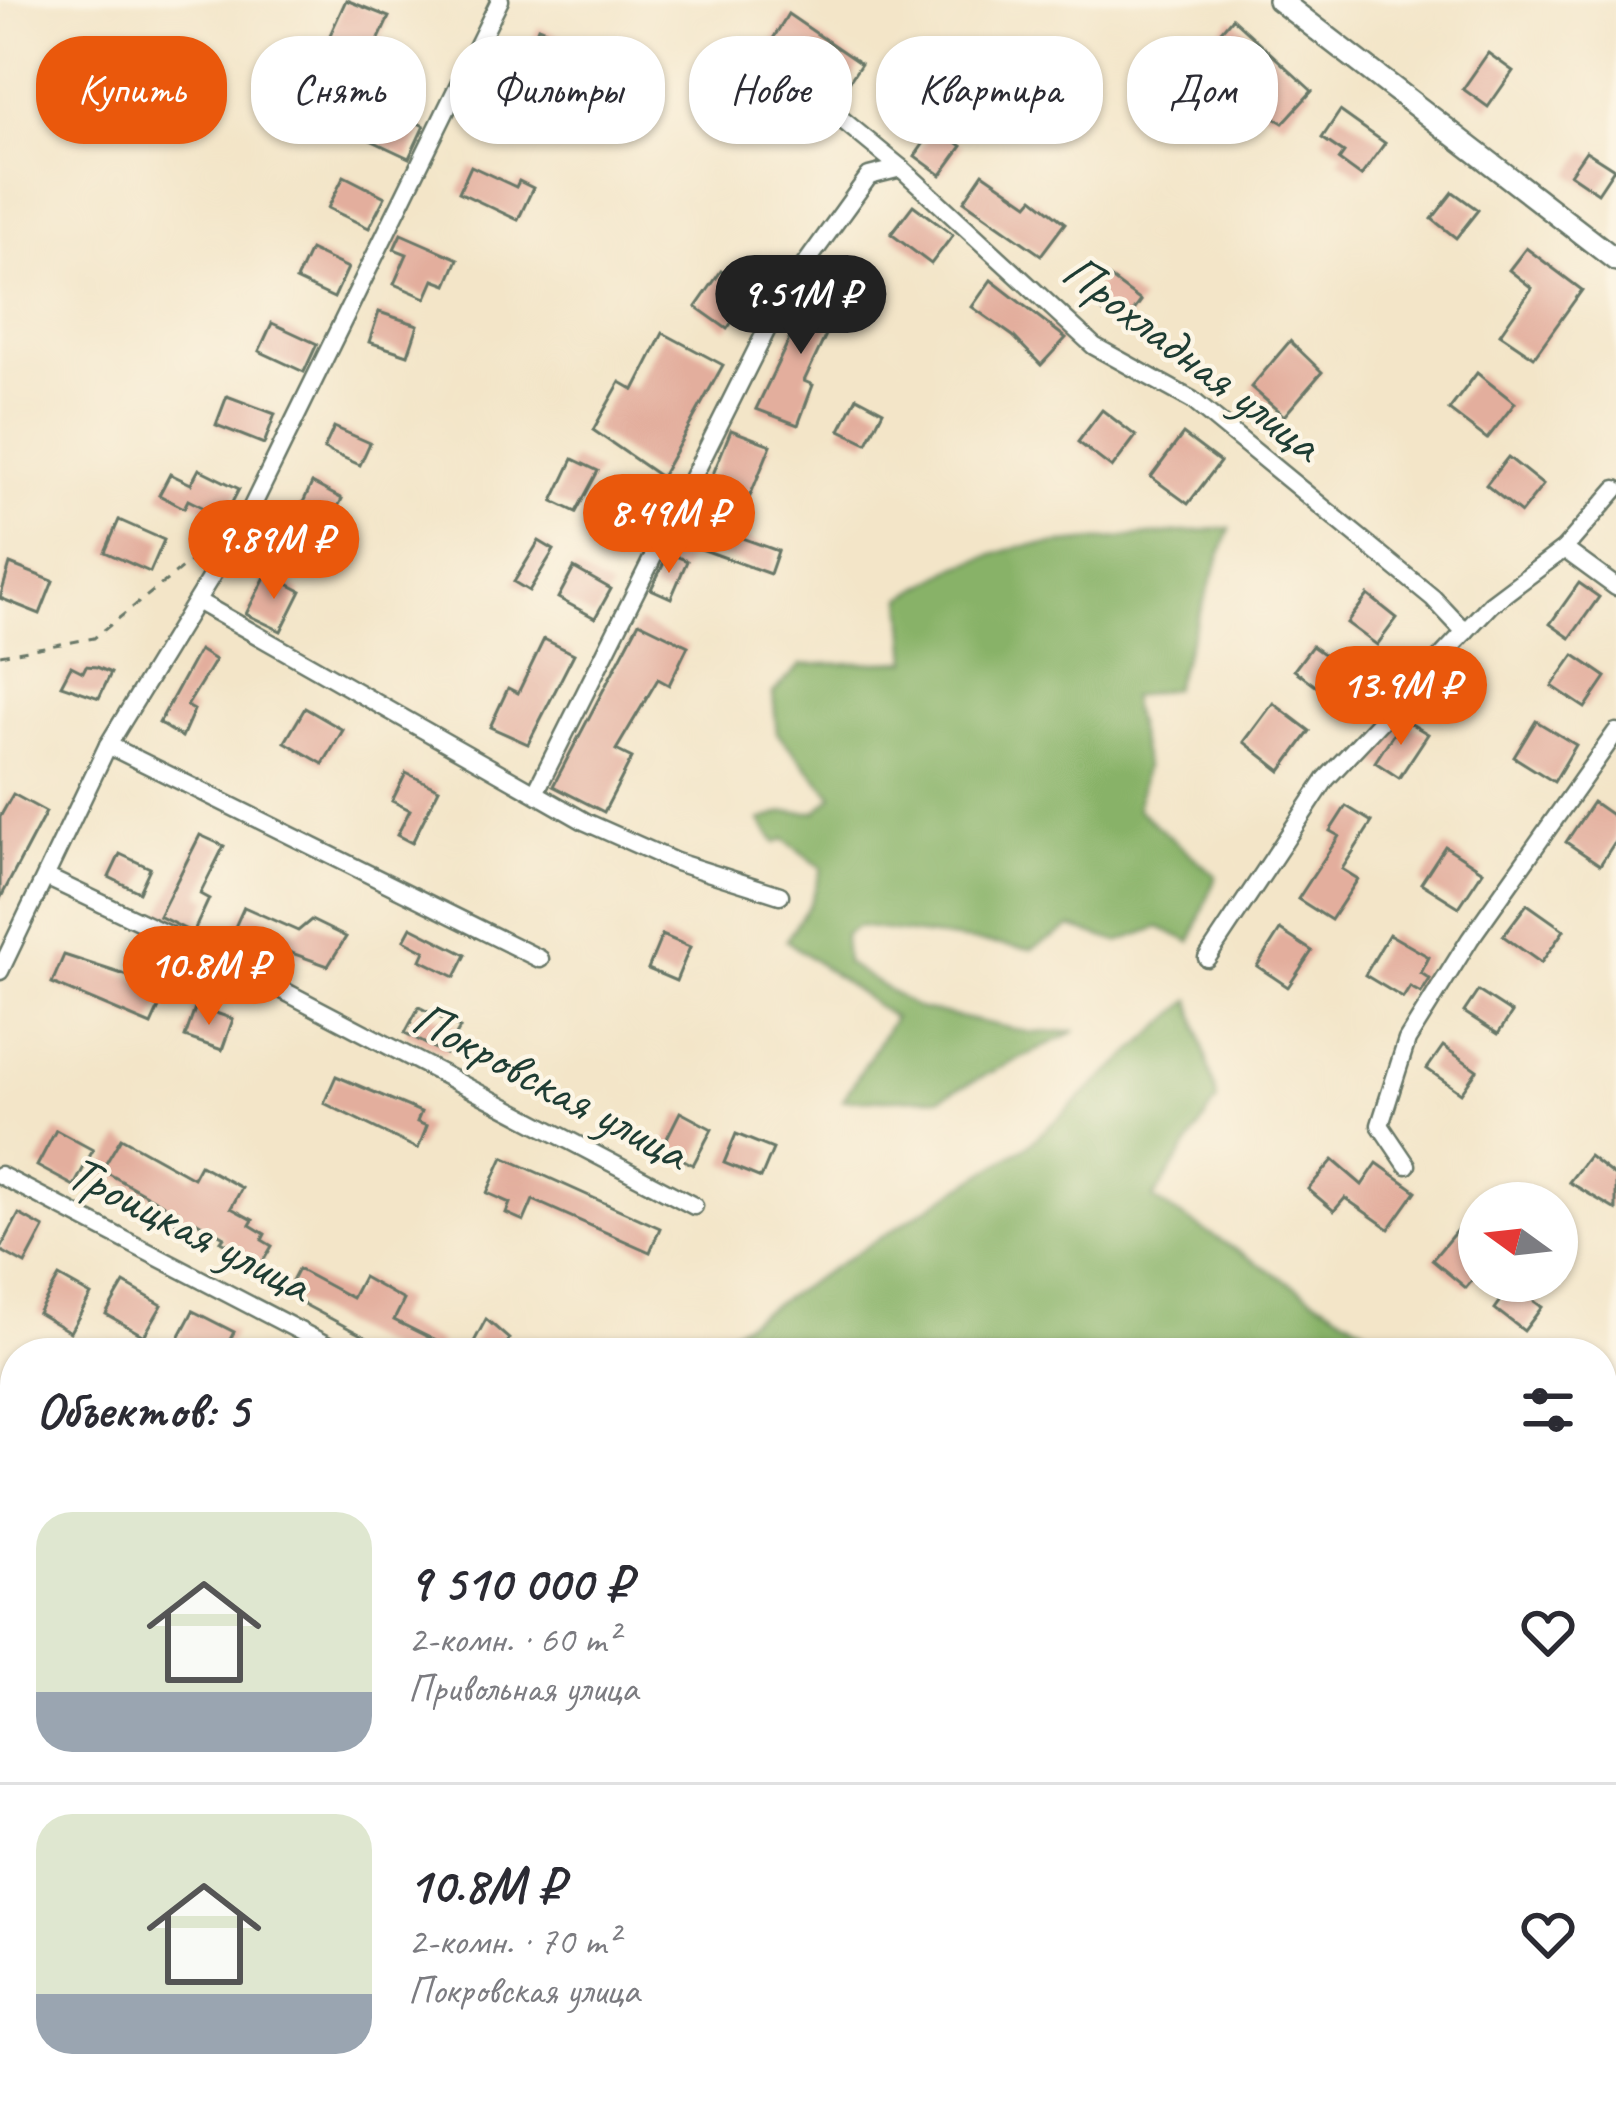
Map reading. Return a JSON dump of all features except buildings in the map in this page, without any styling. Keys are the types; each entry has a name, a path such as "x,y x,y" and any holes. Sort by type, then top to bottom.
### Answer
{"street":[{"path":"0,971 108,745 245,521 500,0"},
{"path":"1279,0 1616,260"},
{"name":"Прохладная улица","path":"852,128 1094,346 1192,400 1416,583 1465,632"},
{"path":"536,791 786,291 868,176 901,168"},
{"path":"1207,958 1326,779 1491,604 1564,549 1616,489"},
{"path":"1564,549 1616,587"},
{"path":"197,601 586,821 676,862 780,895"},
{"path":"1407,1165 1380,1125 1407,1040 1470,939 1616,732"},
{"path":"108,745 540,959"},
{"name":"Покровская улица","path":"46,877 266,981 694,1206"},
{"name":"Троицкая улица","path":"0,1175 313,1338"}],"path":[{"path":"0,656 94,638 208,548"}],"green space":[{"path":"1230,528 1173,688 1130,697 1145,766 1137,809 1216,876 1191,942 1159,927 1118,942 1071,927 1032,949 858,926 844,935 846,963 917,1008 1032,1033 1076,1031 939,1098 843,1100 894,1018 786,940 811,902 822,868 784,839 776,843 760,821 784,812 816,812 833,796 777,733 773,693 801,665 908,661 903,598 956,567 1018,547"},
{"path":"1191,1000 1217,1100 1153,1199 1380,1338 721,1338 1028,1145"}]}
